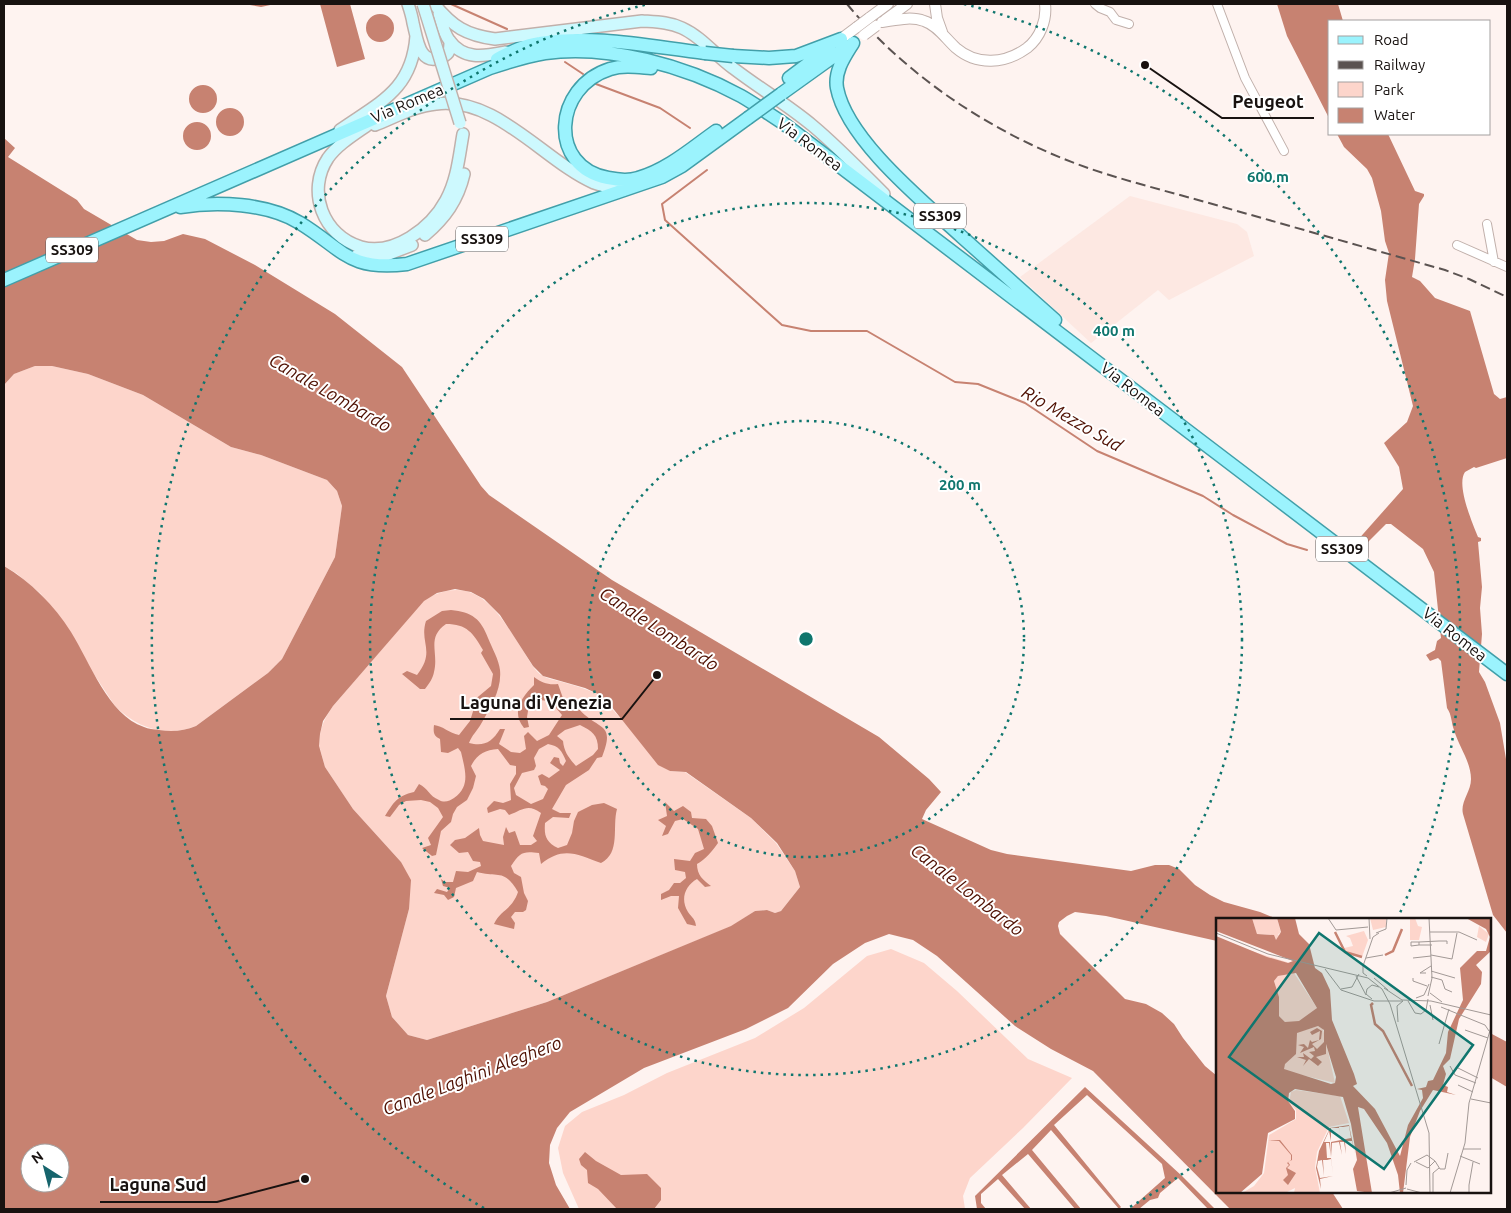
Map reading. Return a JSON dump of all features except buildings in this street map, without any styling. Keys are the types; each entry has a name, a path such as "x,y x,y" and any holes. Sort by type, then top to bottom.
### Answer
{"main road":[{"path":"408,4 423,55 432,60 446,56 449,51 450,41"},
{"path":"337,251 364,258 381,258 411,246 438,224 452,204 460,188 466,152 461,128 423,4"},
{"path":"434,4 450,41 464,53 476,56 518,49 540,43 586,40 733,56 769,58 796,56 847,41"},
{"path":"434,4 446,19 459,29 477,36 495,39 642,21 666,22 684,29 698,38 728,65 813,126 912,222"},
{"path":"330,136 372,108 399,86 412,65 416,36"},
{"name":"SS309","path":"689,74 655,68 628,66 609,70 590,80 579,89 571,99 566,111 565,121 570,150 582,167 600,177 619,180 637,178 654,172 745,115 847,41"},
{"name":"SS309","path":"847,41 837,86 842,104 858,132 903,183 1098,362"},
{"path":"458,81 490,62 518,49"},
{"name":"Via Romea","path":"4,280 330,136 458,81 520,58 568,51 621,54 689,74 740,96 783,123 1507,674"},
{"path":"359,131 420,107 438,103 452,103 480,110 497,119 574,172 595,184 627,190"},
{"path":"400,106 359,131 339,147 329,157 320,178 318,192 320,206 326,221 338,234 362,247 384,248 403,241 421,230 446,202 453,184 461,128"},
{"name":"SS309","path":"160,210 203,204 228,204 260,208 299,222 337,251 352,259 371,265 407,264 662,177 682,166 745,115"}],"street":[{"path":"879,24 907,4"},
{"path":"935,4 942,33"},
{"path":"847,41 861,31 879,24 912,18 922,20 942,33 965,54 985,61 1000,60 1021,52 1034,40 1042,28 1045,18 1045,4"},
{"path":"1095,4 1110,12 1116,20 1128,24"},
{"path":"1217,4 1245,78 1284,151"},
{"path":"861,31 869,18 884,6"},
{"path":"1487,224 1494,262"},
{"path":"1457,245 1507,267"}],"shaded area":[{"path":"1130,196 1237,224 1247,232 1254,256 1169,300 1158,290 1091,343 1020,277"}],"green space":[{"path":"35,366 52,366 88,374 143,395 231,447 261,455 327,480 337,491 342,506 335,557 282,659 268,673 196,726 174,731 163,731 142,725 124,714 115,706 41,594 16,573 4,566 4,385 14,374"},
{"path":"4,579 111,716 140,736 319,746 323,725 333,706 424,600 442,592 458,590 472,593 484,600 495,610 537,672 547,678 598,694 670,771 685,772 751,818 776,843 795,871 800,887 781,911 775,913 767,910 755,911 732,926 547,1002 427,1040 408,1035 392,1017 386,996 409,909 401,862 353,809 325,767 320,749 349,1067"},
{"path":"891,949 924,963 957,991 1028,1059 1072,1078 970,1178 963,1196 965,1209 579,1209 563,1173 558,1148 565,1126 582,1112 624,1095 667,1073 755,1038 804,1008 867,956"}],"water":[{"path":"320,4 350,4 365,59 337,67"},
{"path":"1277,4 1338,4 1343,20 1328,20 1328,116 1287,36"},
{"path":"380,14 390,18 394,28 390,38 380,42 370,38 366,28 370,18"},
{"path":"203,85 213,89 217,99 213,109 203,113 193,109 189,99 193,89"},
{"path":"230,108 240,112 244,122 240,132 230,136 220,132 216,122 220,112"},
{"path":"197,122 207,126 211,136 207,146 197,150 187,146 183,136 187,126"},
{"path":"1338,135 1388,135 1415,191 1424,194 1419,204 1412,277 1420,281 1435,298 1470,311 1494,394 1500,399 1507,397 1507,458 1474,467 1465,472 1462,486 1469,513 1478,537 1481,538 1481,541 1478,542 1482,587 1480,608 1482,634 1479,672 1485,682 1500,723 1507,765 1507,933 1493,915 1462,810 1471,779 1467,761 1447,708 1441,661 1438,658 1430,661 1426,655 1435,650 1437,641 1441,638 1434,572 1423,549 1391,524 1386,524 1363,547 1356,542 1403,489 1399,467 1384,443 1407,422 1413,406 1387,301 1385,280 1389,253 1385,241 1381,211 1372,178 1367,169 1344,147"},
{"path":"4,138 15,148 8,157 77,200 84,209 137,240 164,241 183,234 205,239 255,265 335,314 402,367 481,486 489,495 612,580 879,737 929,779 941,792 926,810 922,819 991,850 1007,854 1131,871 1155,865 1169,865 1179,869 1195,885 1210,895 1224,902 1275,918 1216,918 1216,941 1106,916 1075,912 1059,922 1058,926 1060,934 1125,999 1146,1004 1162,1013 1174,1024 1205,1066 1216,1075 1216,1193 1333,1193 1343,1209 1230,1209 1093,1071 1051,1049 1015,1026 937,956 913,940 889,934 865,943 833,964 788,1008 746,1029 644,1068 570,1112 557,1128 550,1145 549,1163 556,1185 570,1209 4,1209 4,566 33,587 57,613 71,632 110,700 120,711 131,721 146,728 169,731 182,730 196,726 268,673 282,659 335,557 342,506 337,491 327,480 261,455 231,447 143,395 88,374 52,366 35,366 14,374 4,385","holes":["455,589 471,592 484,599 500,615 533,666 543,676 585,688 598,694 611,706 658,765 670,771 686,772 751,818 777,843 795,871 800,887 781,911 775,913 767,910 755,911 731,926 547,1002 427,1040 408,1035 392,1017 386,996 409,909 411,880 401,862 353,809 325,767 319,746 320,734 323,721 333,706 424,601 437,593"]},
{"path":"451,610 465,613 479,621 497,658 500,670 499,685 495,698 469,743 483,744 491,740 500,729 505,729 499,744 511,752 520,753 526,749 524,736 528,732 537,741 549,735 562,715 550,701 539,700 529,705 527,717 529,727 524,728 518,716 519,705 534,685 534,677 545,683 558,684 564,701 581,701 584,706 579,709 606,732 606,746 602,757 597,758 589,770 566,785 552,809 560,813 571,813 569,818 553,817 545,823 545,832 548,841 554,846 558,848 567,845 578,812 592,805 604,803 617,809 615,839 611,853 601,863 570,853 556,855 541,864 539,853 529,852 520,855 511,866 514,873 521,877 524,893 528,901 526,910 515,912 511,917 515,923 514,929 494,924 499,916 513,903 518,892 509,880 500,875 477,872 473,881 456,888 454,897 448,900 444,895 434,893 437,889 447,892 450,888 443,886 441,879 445,882 453,882 456,871 468,872 481,866 480,862 473,861 468,852 459,853 450,845 455,840 465,838 479,828 483,841 504,845 503,837 506,827 509,833 515,831 520,845 531,845 537,841 533,836 541,813 536,810 525,808 509,815 505,810 500,809 488,813 487,808 494,801 503,803 511,800 510,784 516,774 516,766 510,765 498,749 482,753 473,762 471,766 476,776 473,788 467,800 457,807 451,822 441,831 436,855 432,856 422,848 431,845 428,838 443,817 438,808 430,802 421,800 406,801 399,805 390,817 385,816 396,800 414,792 419,784 441,801 449,801 459,793 465,783 465,771 461,752 458,748 448,753 441,752 440,739 434,734 434,725 459,735 470,721 475,705 473,701 491,686 493,674 481,653 483,650 469,631 453,624 446,624 436,635 434,672 431,681 425,689 420,689 402,674 407,671 417,675 423,667 426,653 424,629 426,621 442,611","holes":["580,725 594,734 598,749 593,755 576,766 567,755 563,741 557,736 565,730","548,744 560,750 566,761 563,766 559,758 554,757 550,763 560,770 549,778 542,774 538,776 541,785 548,789 543,799 531,804 516,795 514,788 522,773 534,770 536,766 534,758 539,749"]},
{"path":"665,802 674,811 683,806 691,812 692,818 706,819 712,826 718,843 697,864 701,877 711,886 705,887 697,879 689,885 685,893 684,902 696,926 687,924 678,908 679,896 671,896 661,900 661,894 669,890 674,883 680,883 686,878 685,872 675,870 674,859 690,861 695,853 704,849 698,829 683,819 675,821 668,834 662,836 666,826 658,820 667,816"},
{"path":"1491,1034 1507,1042 1507,1087 1491,1078"},
{"path":"1085,1087 1215,1209 1208,1209 1178,1178 1160,1193 1158,1198 1150,1200 1139,1209 1130,1209 1165,1178 1162,1164 1087,1095 1054,1125 1121,1207 1119,1209 1051,1130 1032,1150 1081,1209 1075,1209 1028,1154 1002,1175 1031,1209 1025,1209 998,1179 981,1194 981,1203 986,1209 977,1209 975,1196"},
{"path":"585,1152 596,1161 621,1175 647,1174 661,1188 661,1200 654,1209 617,1209 598,1189 588,1183 587,1170 581,1165 579,1159"}],"waterway":[{"path":"250,4 261,6 270,4"},
{"name":"Rio Mezzo Sud","path":"451,4 507,29"},
{"name":"Rio Mezzo Sud","path":"565,62 583,74"},
{"name":"Rio Mezzo Sud","path":"596,84 660,108 690,128"},
{"name":"Rio Mezzo Sud","path":"707,170 662,204 665,220 782,325 811,331 867,331 955,382 978,384 1025,403 1097,451 1203,496 1233,515 1287,544 1307,550"}],"railway":[{"path":"847,4 898,57 957,102 988,122 1054,155 1121,179 1445,270 1507,297"}],"place":[{"name":"Peugeot","path":"1145,65"},
{"name":"Laguna di Venezia","path":"657,675"},
{"name":"Laguna Sud","path":"305,1179"}],"water label":[{"name":"Canale Lombardo","path":"330,393"},
{"name":"Canale Lombardo","path":"659,629"},
{"name":"Canale Lombardo","path":"967,890"},
{"name":"Canale Laghini Aleghero","path":"472,1076"}]}
